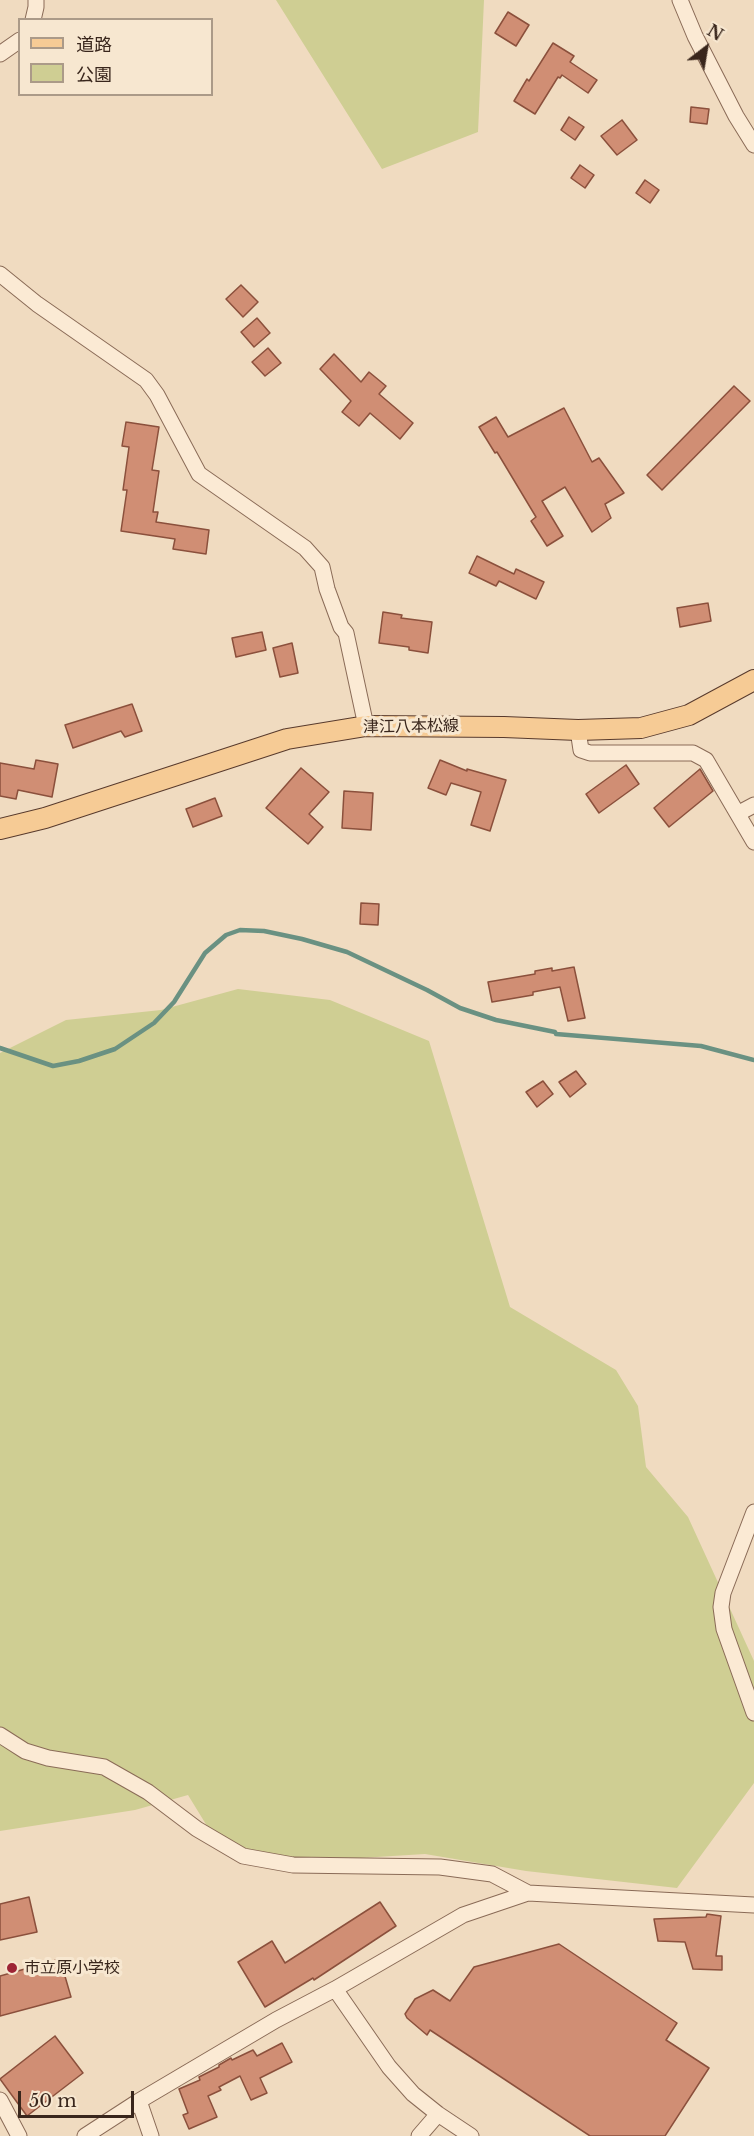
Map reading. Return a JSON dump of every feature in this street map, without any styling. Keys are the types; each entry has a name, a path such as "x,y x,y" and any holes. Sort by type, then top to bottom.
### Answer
{"main road":[{"name":"津江八本松線","path":"0,829 45,818 287,739 366,726 578,730 641,728 689,715 754,680"}],"street":[{"path":"33,18 36,0"},
{"path":"680,0 700,46 736,116 754,145"},
{"path":"0,54 18,41"},
{"path":"0,274 37,304 146,380 157,395 199,474 305,548 322,567 327,589 341,627 346,633 366,726"},
{"path":"578,730 581,750 590,753 693,753 706,760 754,842"},
{"path":"739,813 754,805"},
{"path":"754,1512 723,1593 721,1607 724,1629 754,1713"},
{"path":"0,1735 25,1751 48,1758 104,1767 148,1792 197,1829 243,1856 293,1865 440,1868 492,1874 528,1893"},
{"path":"85,2136 139,2101 276,2020 335,1989 463,1915 528,1893 754,1905"},
{"path":"335,1989 389,2067 413,2094 471,2136"},
{"path":"0,2100 19,2136"},
{"path":"139,2101 151,2136"},
{"path":"419,2136 438,2114"}],"green space":[{"path":"276,0 484,0 478,132 382,169"},
{"path":"238,989 330,1000 429,1041 510,1307 616,1370 638,1406 646,1467 688,1517 754,1661 754,1783 677,1888 526,1871 425,1854 280,1863 215,1839 188,1795 135,1810 0,1831 0,1053 66,1020 161,1010"}],"building":[{"path":"508,12 529,25 516,46 495,33"},
{"path":"553,43 574,56 570,62 597,80 588,93 562,75 558,77 535,114 514,101"},
{"path":"691,107 709,109 707,124 690,122"},
{"path":"569,117 584,127 575,140 561,130"},
{"path":"622,120 637,140 617,155 601,136"},
{"path":"580,165 594,175 585,188 571,178"},
{"path":"645,180 659,190 650,203 636,193"},
{"path":"241,285 258,302 243,317 226,299"},
{"path":"257,318 270,333 254,347 241,332"},
{"path":"268,348 281,363 265,376 252,362"},
{"path":"334,354 361,382 369,372 386,386 379,394 413,423 400,439 370,413 359,426 342,412 351,401 320,369"},
{"path":"734,386 750,401 662,490 647,475"},
{"path":"564,408 592,462 599,458 624,493 605,504 611,518 592,532 565,487 542,501 563,536 547,546 531,521 536,517 497,452 495,453 479,427 496,417 508,437"},
{"path":"126,422 159,427 152,470 159,471 153,512 158,512 156,522 209,530 206,554 173,549 175,539 121,531 127,490 123,490 129,447 122,446"},
{"path":"477,556 514,574 516,569 544,582 536,599 499,581 496,586 469,573"},
{"path":"708,603 711,621 680,627 677,608"},
{"path":"383,612 402,615 401,618 432,622 428,653 409,650 409,647 379,643"},
{"path":"262,632 266,650 236,657 232,638"},
{"path":"292,643 298,673 280,677 273,648"},
{"path":"132,704 142,731 125,737 121,731 73,748 65,725"},
{"path":"36,760 58,764 52,797 18,790 16,799 0,796 0,763 34,769"},
{"path":"440,760 467,771 467,769 506,780 490,831 471,825 481,792 451,783 446,795 428,788"},
{"path":"626,765 639,784 599,813 586,794"},
{"path":"301,768 329,792 309,814 323,827 308,844 266,808"},
{"path":"700,769 713,791 669,827 654,808"},
{"path":"344,791 373,793 371,830 342,828"},
{"path":"215,798 222,816 193,827 186,809"},
{"path":"361,903 379,904 378,925 360,924"},
{"path":"574,967 585,1018 568,1021 560,987 533,992 533,995 492,1002 488,982 535,974 535,971 552,968 552,971"},
{"path":"576,1071 586,1084 570,1097 559,1082"},
{"path":"543,1081 553,1094 537,1107 526,1092"},
{"path":"29,1897 37,1932 0,1940 0,1904"},
{"path":"380,1902 396,1926 314,1980 313,1978 265,2007 238,1962 272,1941 285,1963"},
{"path":"707,1914 721,1916 716,1956 722,1956 722,1970 693,1969 685,1942 658,1941 654,1919 706,1917"},
{"path":"559,1944 677,2023 666,2040 709,2068 665,2136 590,2136 430,2030 427,2035 405,2014 415,1999 433,1990 450,2001 474,1967"},
{"path":"60,1959 71,1997 0,2016 0,1976"},
{"path":"55,2036 83,2073 27,2116 0,2079"},
{"path":"282,2043 292,2062 260,2078 267,2093 251,2100 240,2076 219,2087 221,2090 208,2096 217,2117 189,2129 183,2115 188,2113 179,2089 200,2080 199,2077 231,2058 232,2060 253,2050 257,2056"}],"waterway":[{"path":"0,1048 53,1066 79,1061 115,1049 154,1023 174,1002 205,953 226,935 240,930 264,931 347,952 460,1008 496,1020 556,1034 701,1046 754,1060"}],"place":[{"name":"市立原小学校","path":"12,1968"}]}
